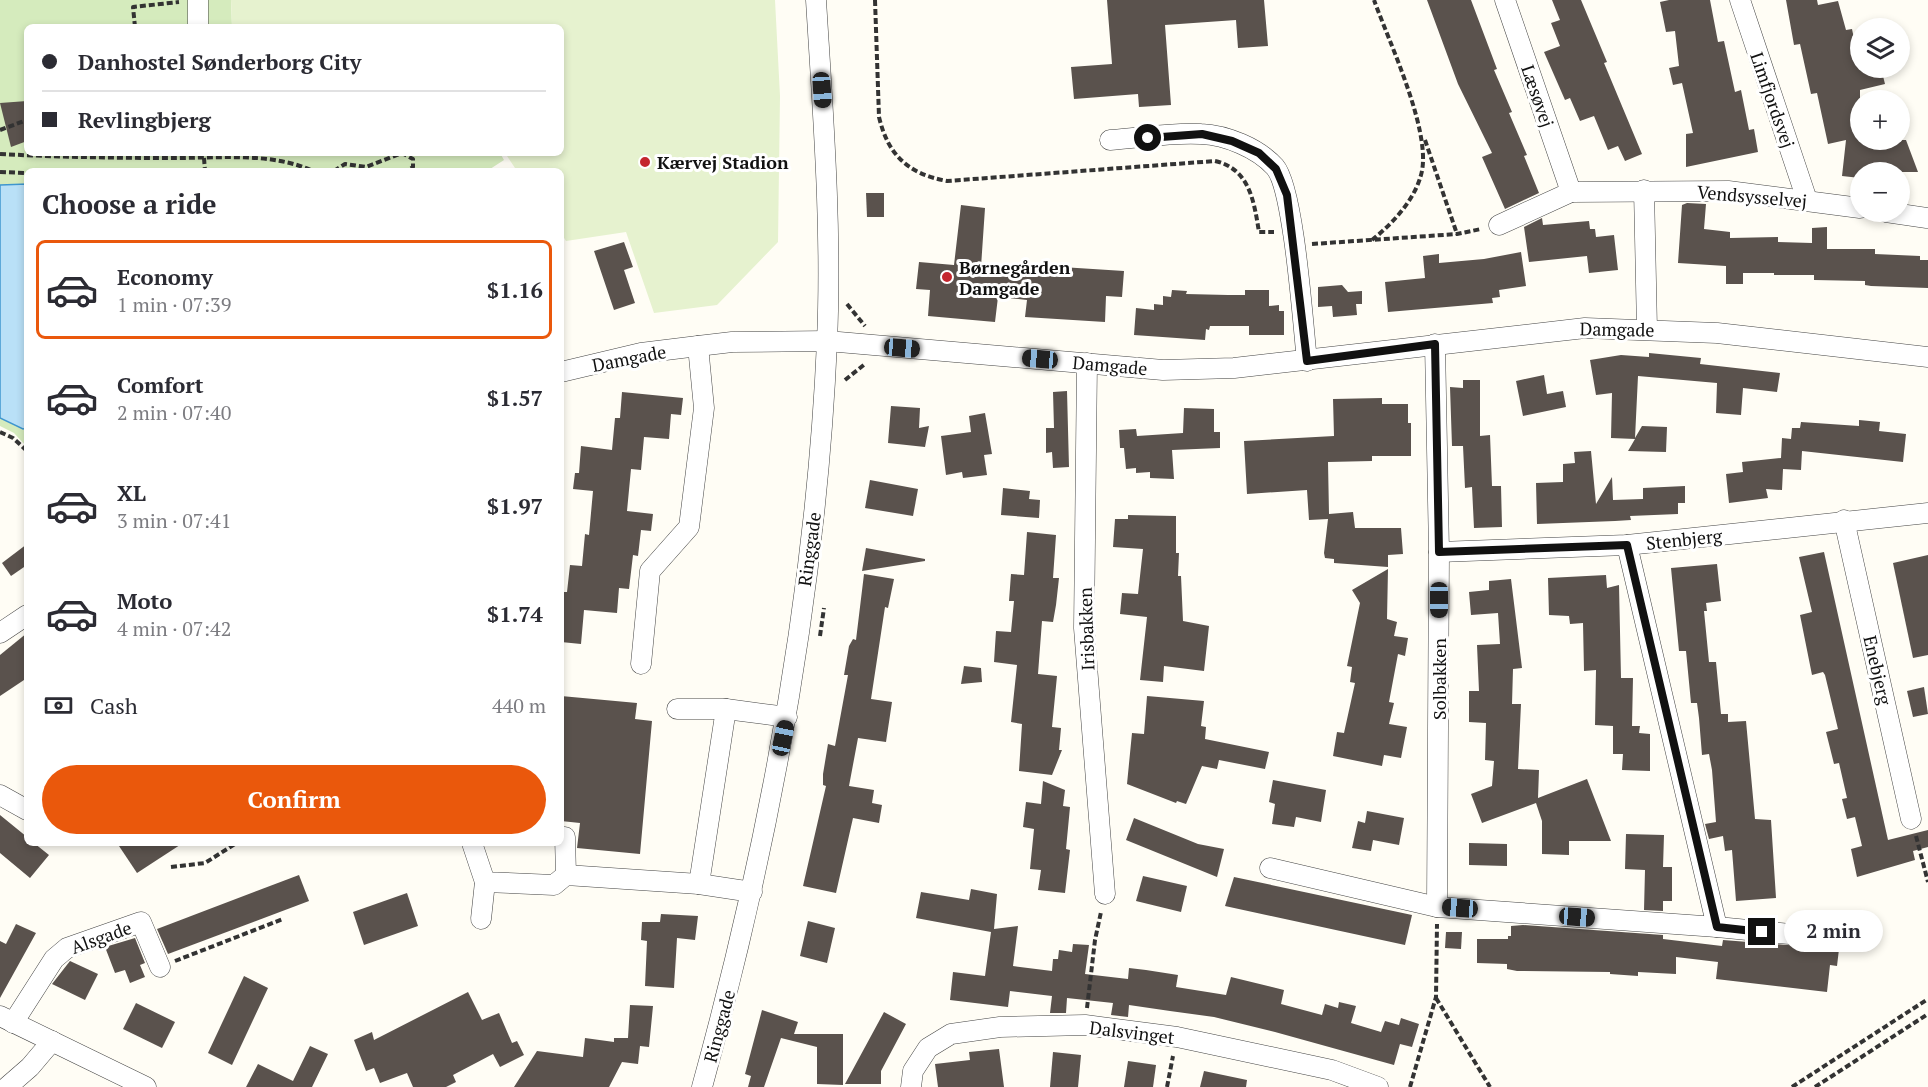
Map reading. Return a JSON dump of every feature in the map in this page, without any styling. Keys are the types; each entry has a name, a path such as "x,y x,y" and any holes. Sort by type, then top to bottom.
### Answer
{"street":[{"name":"Ringgade","path":"702,1087 734,972 787,717 815,504 827,341 826,157 816,0"},
{"name":"Læsøvej","path":"1505,0 1571,192"},
{"name":"Limfjordsvej","path":"1740,0 1807,200"},
{"path":"191,1 197,24"},
{"path":"1110,140 1202,134 1232,141 1259,153 1276,169 1287,195 1307,361"},
{"path":"1644,190 1647,329"},
{"name":"Vendsysselvej","path":"1499,225 1571,192 1728,190 1850,206"},
{"path":"1910,216 1927,218"},
{"name":"Damgade","path":"564,371 641,353 732,342 827,341 1163,370 1234,368 1585,328 1717,333 1928,357"},
{"name":"Solbakken","path":"1435,344 1439,552 1437,907"},
{"path":"641,664 650,571 689,527 704,408 698,346"},
{"name":"Irisbakken","path":"1087,363 1084,628 1105,894"},
{"name":"Stenbjerg","path":"1439,552 1627,545 1844,520 1928,513"},
{"name":"Enebjerg","path":"1844,520 1911,819"},
{"path":"1627,545 1717,927"},
{"path":"0,633 24,617"},
{"path":"677,709 726,708 787,717"},
{"path":"699,884 726,708"},
{"path":"564,837 566,875"},
{"path":"473,846 485,882 482,919"},
{"path":"1270,868 1437,907 1717,927 1831,938"},
{"path":"485,882 554,885 566,875 699,884 752,892"},
{"name":"Alsgade","path":"146,1087 7,1019 54,959 67,948 141,922 160,968"},
{"name":"Dalsvinget","path":"911,1087 913,1071 928,1048 951,1034 1000,1027 1085,1025 1177,1037 1332,1070 1378,1087"},
{"path":"7,1087 30,1067 52,1041"}],"path":[{"path":"875,0 879,117 884,136 891,151 928,178 947,181 1215,161 1236,170 1248,183 1258,232 1283,233 1294,245 1457,234 1499,225"},
{"path":"1374,0 1457,234"},
{"path":"135,24 133,7 191,1"},
{"path":"0,129 24,121"},
{"path":"1371,241 1402,211 1422,175 1423,137"},
{"path":"0,154 24,156"},
{"path":"30,156 204,158 295,162 307,168"},
{"path":"339,168 345,164 366,167 394,156"},
{"path":"407,156 412,159 412,168"},
{"path":"204,158 205,168"},
{"path":"0,172 24,173"},
{"path":"0,432 13,438 24,448"},
{"path":"1911,819 1928,882"},
{"path":"171,867 205,864 232,846"},
{"path":"1085,1025 1095,940 1105,894"},
{"path":"1410,1087 1436,997 1437,907"},
{"path":"160,968 284,919"},
{"path":"1436,997 1490,1087"},
{"path":"1792,1087 1928,999"},
{"path":"1815,1087 1928,1014"},
{"path":"1167,1087 1177,1037"}],"green space":[{"path":"0,0 231,0 232,24 24,24 24,156 502,156 504,160 492,168 24,168 24,444 14,433 0,426"},
{"name":"Kærvej Stadion","path":"231,0 775,0 780,96 778,242 717,305 654,313 626,232 566,241 564,238 564,168 515,168 507,156 564,156 564,24 232,24"}],"water":[{"path":"24,184 23,429 0,418 0,185"}],"building":[{"path":"1107,0 1264,0 1268,46 1238,48 1236,20 1165,25 1171,105 1139,107 1138,94 1074,99 1071,67 1112,64"},
{"path":"1427,0 1471,0 1497,69 1494,70 1512,112 1509,113 1527,155 1524,156 1539,193 1505,209 1482,157 1492,153 1458,84"},
{"path":"1552,0 1581,0 1607,62 1604,63 1642,154 1625,161 1618,146 1608,150 1594,116 1580,121 1570,98 1565,100 1544,52 1560,46 1551,23 1560,20"},
{"path":"1710,0 1718,42 1724,41 1735,92 1741,90 1749,130 1754,129 1758,152 1686,167 1686,134 1693,133 1682,83 1673,85 1669,68 1679,66 1675,31 1666,32 1660,2"},
{"path":"1786,0 1817,0 1818,5 1838,1 1846,30 1850,29 1850,78 1884,78 1885,84 1850,90 1850,150 1910,150 1918,172 1910,172 1910,162 1850,162 1850,177 1842,176 1846,140 1828,144 1817,93 1811,94 1800,44 1794,45"},
{"path":"24,101 24,142 11,147 0,103"},
{"path":"866,193 884,193 884,217 867,217"},
{"path":"1706,204 1704,229 1730,232 1730,238 1778,237 1778,242 1812,243 1812,228 1827,227 1827,249 1875,249 1875,254 1920,256 1920,260 1928,260 1928,288 1871,286 1865,285 1865,281 1814,280 1814,275 1774,275 1774,273 1743,273 1743,284 1726,284 1726,266 1678,263 1682,205"},
{"path":"961,205 985,208 981,267 1045,272 1046,266 1124,271 1122,297 1106,296 1105,322 1025,317 1027,300 998,297 995,322 928,316 930,290 916,289 919,262 954,265"},
{"path":"1542,218 1543,225 1589,221 1590,229 1595,229 1596,237 1614,235 1618,270 1589,273 1587,256 1529,262 1524,227"},
{"path":"624,242 633,267 624,270 635,303 614,310 594,251"},
{"path":"1521,252 1526,286 1499,290 1500,297 1492,298 1493,303 1388,312 1385,282 1425,278 1423,256 1439,254 1439,263 1484,259"},
{"path":"1342,285 1348,292 1362,291 1362,304 1356,304 1357,315 1333,317 1332,306 1318,307 1318,287"},
{"path":"1172,290 1187,291 1186,294 1245,295 1245,290 1269,290 1269,306 1279,305 1279,311 1284,311 1284,335 1249,335 1249,326 1210,326 1209,330 1206,329 1205,340 1134,335 1136,308 1154,310 1154,304 1163,305 1163,296 1171,297"},
{"path":"1649,353 1701,358 1700,364 1780,373 1777,392 1743,388 1741,415 1716,413 1717,383 1638,376 1635,438 1642,426 1667,427 1666,452 1628,451 1635,439 1611,438 1612,393 1596,395 1590,360 1621,355 1649,357"},
{"path":"1544,375 1547,394 1563,391 1566,407 1523,416 1516,381"},
{"path":"1463,380 1480,380 1480,436 1490,435 1492,486 1501,486 1502,527 1474,528 1472,487 1465,488 1463,446 1452,446 1450,387 1463,388"},
{"path":"1067,391 1069,467 1053,468 1052,452 1046,453 1046,428 1054,428 1053,392"},
{"path":"622,392 683,398 681,415 671,414 669,439 644,437 641,470 631,469 627,511 653,514 651,531 641,530 638,556 633,555 629,589 619,588 617,613 584,610 581,644 564,642 564,592 567,592 570,565 582,566 585,534 589,535 593,491 573,489 575,473 579,473 581,446 612,450 615,418 620,418"},
{"path":"1382,398 1382,404 1408,404 1408,423 1411,423 1411,456 1372,456 1372,461 1328,462 1329,514 1353,512 1355,528 1401,528 1403,554 1388,555 1388,567 1334,563 1334,559 1325,558 1324,553 1328,519 1309,520 1307,490 1247,494 1244,441 1334,436 1333,399"},
{"path":"891,406 920,408 919,428 929,426 925,447 888,443"},
{"path":"1184,408 1214,409 1214,432 1220,432 1220,448 1172,450 1174,479 1150,478 1150,472 1136,473 1136,468 1126,469 1124,448 1120,448 1119,430 1136,429 1137,436 1183,433"},
{"path":"985,413 992,454 984,455 987,475 963,478 962,472 946,475 941,436 971,432 969,416"},
{"path":"1859,420 1880,422 1879,431 1906,434 1903,462 1802,451 1801,470 1783,469 1782,490 1766,489 1768,498 1729,503 1726,474 1743,472 1742,462 1781,458 1782,438 1791,439 1792,428 1800,428 1801,422 1859,426"},
{"path":"1591,451 1596,504 1612,477 1613,500 1643,499 1643,488 1685,486 1685,503 1678,503 1678,514 1630,516 1631,520 1537,524 1536,483 1563,482 1563,464 1575,463 1574,452"},
{"path":"870,480 918,489 913,516 865,508"},
{"path":"1003,488 1030,491 1029,499 1040,500 1039,518 1001,515"},
{"path":"1128,515 1176,516 1176,553 1179,553 1178,576 1181,576 1183,621 1209,626 1204,671 1164,666 1163,682 1140,680 1147,617 1120,614 1122,593 1138,594 1143,549 1113,547 1115,519 1128,519"},
{"path":"1027,532 1056,535 1053,578 1059,578 1056,605 1053,622 1042,621 1038,674 1057,676 1052,727 1061,728 1059,750 1062,750 1052,775 1019,771 1022,724 1011,722 1017,665 994,662 996,631 1011,632 1014,601 1009,601 1011,574 1024,575"},
{"path":"24,546 24,567 11,576 2,563"},
{"path":"866,548 925,559 925,561 862,571"},
{"path":"1824,552 1888,840 1928,830 1928,847 1913,851 1915,860 1857,877 1851,849 1862,846 1855,817 1847,819 1842,799 1847,798 1839,763 1834,764 1826,732 1838,729 1825,675 1823,672 1812,675 1800,615 1812,612 1799,557"},
{"path":"1928,555 1928,655 1913,658 1893,563"},
{"path":"1717,564 1721,601 1706,603 1707,611 1704,611 1709,662 1716,662 1721,714 1728,714 1728,722 1746,721 1755,819 1771,820 1776,898 1736,901 1732,850 1725,851 1723,836 1709,839 1705,824 1716,822 1712,770 1709,754 1702,755 1697,703 1691,703 1686,651 1679,651 1671,568"},
{"path":"1388,569 1387,619 1397,622 1394,636 1408,638 1405,656 1398,654 1389,702 1394,703 1389,724 1407,727 1401,758 1384,755 1382,766 1333,756 1337,732 1344,733 1355,683 1350,682 1352,667 1347,666 1360,603 1352,590"},
{"path":"864,574 894,579 888,608 885,607 871,699 892,702 886,742 858,738 849,786 874,790 872,803 882,805 879,823 853,818 836,893 803,886 826,786 823,785 823,774 828,744 835,746 848,675 844,675 849,646 853,639 856,640"},
{"path":"1606,575 1607,588 1619,585 1621,678 1633,678 1632,726 1640,726 1639,733 1650,734 1650,771 1622,770 1623,754 1613,754 1613,726 1595,725 1596,670 1584,671 1583,623 1570,624 1569,616 1549,615 1548,578"},
{"path":"1511,579 1522,668 1513,669 1512,704 1521,704 1518,769 1539,770 1538,798 1587,779 1611,841 1569,841 1569,855 1542,854 1542,821 1536,803 1482,823 1471,794 1492,786 1494,761 1485,760 1486,723 1469,722 1469,691 1479,691 1477,645 1500,644 1498,613 1471,615 1469,592 1489,590 1489,581"},
{"path":"24,635 24,680 0,696 0,655"},
{"path":"964,666 981,668 982,682 961,684"},
{"path":"1924,687 1928,714 1913,717 1907,691"},
{"path":"564,696 637,703 635,719 652,721 640,854 577,848 580,823 564,821"},
{"path":"1147,696 1204,701 1201,726 1206,727 1205,739 1269,752 1265,769 1219,760 1217,769 1202,766 1186,804 1177,801 1176,803 1127,784 1132,733 1144,734"},
{"path":"1273,780 1326,790 1321,822 1296,817 1294,827 1272,824 1275,804 1269,802"},
{"path":"1043,781 1065,790 1063,806 1070,807 1066,849 1070,850 1065,893 1038,890 1041,870 1030,869 1034,829 1023,827 1026,802 1041,804"},
{"path":"1367,811 1404,818 1399,845 1373,840 1371,851 1352,848 1358,821 1365,823"},
{"path":"0,815 24,835 24,846 38,846 49,855 30,878 0,853"},
{"path":"1134,818 1198,844 1224,849 1217,877 1126,840"},
{"path":"1626,834 1664,835 1663,867 1672,867 1672,901 1663,901 1663,911 1644,910 1645,870 1625,869"},
{"path":"1469,843 1507,844 1507,866 1469,865"},
{"path":"119,846 178,846 137,873"},
{"path":"299,875 309,901 168,954 157,929"},
{"path":"1143,876 1187,886 1181,912 1136,901"},
{"path":"1234,877 1412,915 1405,945 1225,906"},
{"path":"971,889 997,894 994,929 1018,926 1013,966 1052,971 1053,959 1058,959 1059,950 1072,952 1073,944 1089,945 1085,974 1128,979 1129,968 1146,970 1178,975 1176,987 1226,995 1231,977 1284,990 1281,1004 1322,1015 1325,1004 1338,1008 1339,1002 1356,1006 1351,1023 1381,1032 1385,1021 1399,1025 1401,1018 1419,1024 1412,1047 1400,1044 1394,1065 1214,1017 1129,1005 1128,1017 1111,1015 1113,1003 1067,998 1066,1013 1050,1013 1052,996 1010,991 1008,1007 950,1000 953,972 985,976 991,932 916,918 921,892 969,900"},
{"path":"407,893 418,926 364,945 353,912"},
{"path":"661,914 698,916 695,940 677,938 674,988 645,986 647,941 641,940 642,922 660,922"},
{"path":"808,921 835,928 827,963 800,956"},
{"path":"16,924 36,933 0,998 0,941 6,944"},
{"path":"1511,926 1663,935 1663,939 1722,946 1723,940 1839,949 1837,966 1830,965 1827,992 1716,979 1718,962 1676,957 1676,974 1638,972 1638,976 1610,974 1610,972 1517,971 1507,969 1507,964 1477,963 1477,939 1508,939 1508,936 1511,936"},
{"path":"1446,932 1462,932 1461,949 1445,948"},
{"path":"135,938 145,963 140,965 145,977 130,983 125,970 115,973 105,947"},
{"path":"70,961 98,974 85,1000 52,984"},
{"path":"244,976 268,988 232,1065 208,1053"},
{"path":"468,992 482,1020 499,1013 512,1043 517,1041 524,1055 500,1067 493,1054 453,1075 456,1082 446,1087 413,1087 407,1073 380,1083 374,1068 366,1071 354,1040 372,1032 374,1040"},
{"path":"136,1003 175,1022 162,1048 123,1029"},
{"path":"630,1005 653,1006 649,1047 640,1046 638,1064 622,1062 609,1087 514,1087 537,1051 583,1057 585,1038 614,1042 614,1038 628,1038"},
{"path":"762,1010 798,1022 794,1034 843,1034 843,1085 817,1084 817,1047 781,1038 764,1087 748,1087 751,1076 745,1074"},
{"path":"884,1012 906,1024 881,1071 881,1084 845,1084"},
{"path":"310,1046 328,1054 312,1087 246,1087 258,1064 293,1081"},
{"path":"999,1049 1004,1087 938,1087 935,1064 970,1060 969,1052"},
{"path":"1053,1052 1081,1055 1078,1087 1050,1087"},
{"path":"1128,1061 1156,1065 1153,1087 1124,1087"},
{"path":"1204,1071 1247,1080 1246,1087 1200,1087"}],"place":[{"name":"Kærvej Stadion","path":"645,162"},
{"name":"Børnegården Damgade","path":"947,277"}],"route":[{"path":"1148,138 1202,134 1232,141 1259,153 1276,169 1287,195 1307,361 1435,344 1439,552 1627,545 1717,927 1762,932"}]}
